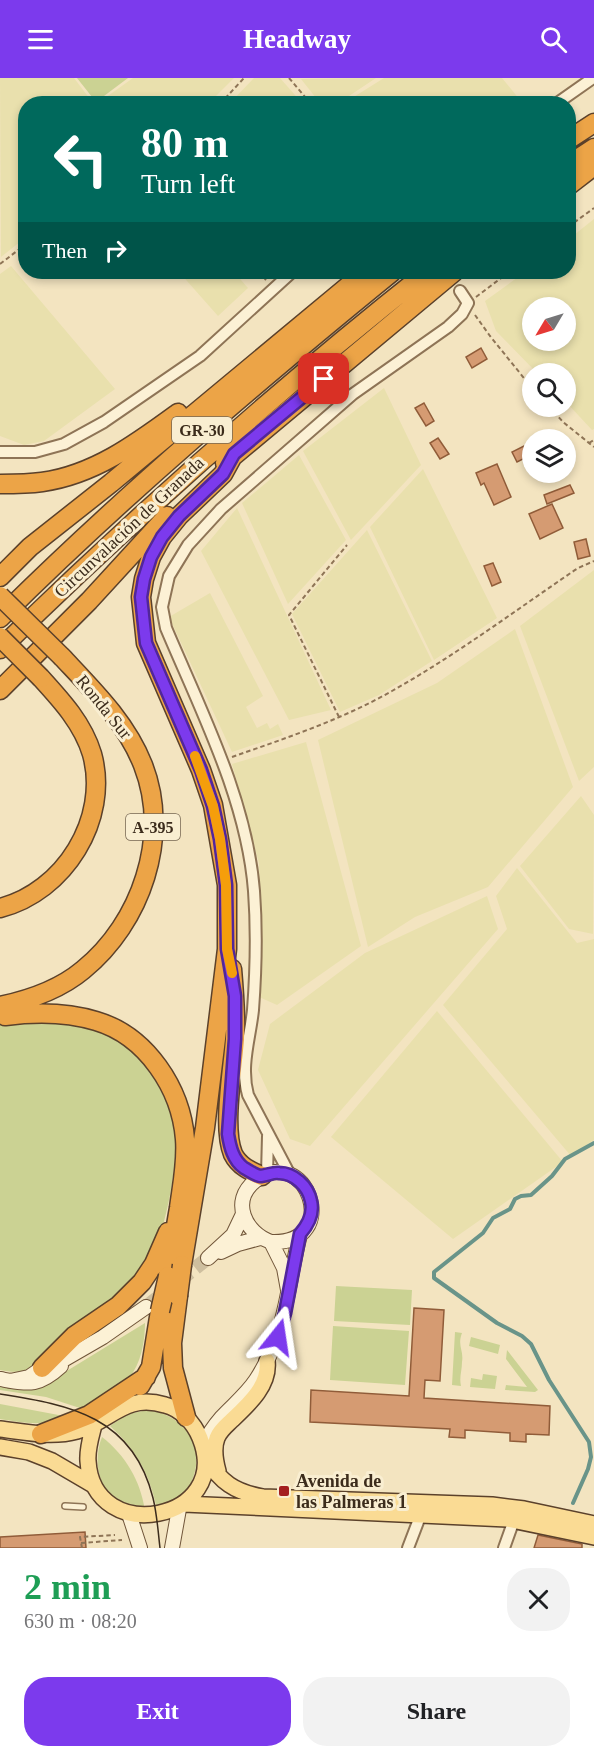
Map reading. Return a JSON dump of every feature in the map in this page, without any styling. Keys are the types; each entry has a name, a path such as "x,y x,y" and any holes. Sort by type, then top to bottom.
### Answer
{"highway":[{"path":"576,135 594,123"},
{"path":"576,160 594,148"},
{"path":"576,180 594,166"},
{"path":"0,577 30,547 356,279"},
{"name":"Circunvalación de Granada","path":"0,618 208,425 385,279"},
{"name":"Circunvalación de Granada","path":"0,649 64,586 233,432 419,279"},
{"path":"0,690 89,601 153,530 196,488 446,279"},
{"path":"0,484 44,482 104,462 134,444 204,394 236,378"},
{"path":"126,1405 136,1394 151,1367 157,1338 153,1309 175,1270 205,1128 227,949 226,885 213,806 201,770 146,643 141,597 151,557 162,537 179,516 223,474 234,454"},
{"name":"Ronda Sur","path":"0,596 62,657 108,708 132,740 148,781 153,831 149,863 141,891 121,929 104,950 82,971 53,989 22,1002 0,1006"},
{"path":"0,637 41,678 71,713 84,734 92,754 95,773 95,797 83,838 61,871 29,897 0,908"},
{"path":"227,949 235,996 235,1039 228,1134 237,1161 244,1168 264,1175"},
{"path":"0,1016 30,1013 63,1015 98,1021 124,1034 143,1050 158,1066 173,1090 181,1115 185,1140 185,1166 178,1215 175,1270 178,1296 172,1343 173,1368 188,1419"},
{"path":"42,1368 74,1336 118,1306 142,1282 154,1264 178,1215"},
{"path":"41,1434 89,1415 146,1377"}],"main road":[{"path":"220,1477 215,1454 217,1438 221,1430 254,1397 264,1383 269,1371 267,1361"},
{"path":"0,1429 41,1434 75,1432 94,1425 126,1405 136,1402 154,1402 170,1406 188,1419 220,1477 236,1490 262,1497 492,1505 524,1509 589,1536"},
{"path":"93,1485 88,1458 94,1425"},
{"path":"0,1447 29,1452 52,1461 93,1485 107,1504 130,1517 144,1519 157,1518 182,1507 196,1492 203,1476 204,1451"},
{"path":"182,1507 421,1514 514,1520 589,1536"}],"street":[{"path":"567,96 593,78"},
{"path":"0,452 35,452 64,444 104,422 200,356 284,279"},
{"path":"243,1214 233,1235 208,1258 238,1244 266,1240 281,1242 300,1234 307,1226 312,1214 312,1202 304,1186 290,1175 248,1095 244,1081 244,1062 252,1017 256,951 254,888 245,838 223,759 166,628 162,607 163,593 169,576 188,545 243,488 353,394 448,327 462,314 468,303 460,291"},
{"path":"264,1175 269,1142 266,1127"},
{"path":"288,1290 284,1268 266,1240 247,1224 243,1214 243,1203 252,1183 264,1175 279,1173 290,1175"},
{"path":"204,1451 221,1418 254,1382 278,1337 285,1313 300,1234"},
{"path":"5,1380 29,1377 153,1309"},
{"path":"5,1380 30,1384 38,1382 53,1373 80,1350"},
{"path":"188,1419 203,1425 221,1418"},
{"path":"172,1548 182,1507"},
{"path":"408,1548 421,1514"},
{"path":"130,1517 140,1548"},
{"path":"504,1548 514,1520"}],"lane":[{"path":"65,1506 83,1507"}],"path":[{"path":"227,96 244,78"},
{"path":"289,78 304,96"},
{"path":"576,221 594,208"},
{"path":"0,264 18,250"},
{"path":"500,279 468,303 490,336 522,376"},
{"path":"558,417 594,447"},
{"path":"589,443 594,440"},
{"path":"339,717 289,615 347,545"},
{"path":"223,759 321,726 391,692 578,568 594,561"},
{"path":"82,1548 80,1538 115,1535"},
{"path":"81,1543 122,1540"}],"shaded area":[{"path":"0,78 74,78 88,96 18,96 18,244 1,257"},
{"path":"133,78 234,78 216,96 108,96"},
{"path":"254,78 280,78 296,96 237,96"},
{"path":"376,78 349,96 314,96 301,79"},
{"path":"384,78 502,78 517,96 355,96"},
{"path":"594,219 594,429 592,430 576,413 576,363 527,363 496,331 485,301 515,279 576,279 576,233"},
{"path":"11,266 18,274 18,279 22,279 115,389 44,441 24,445 0,436 0,274"},
{"path":"185,279 240,279 248,288 218,316"},
{"path":"384,388 421,465 351,540 303,451"},
{"path":"299,455 346,540 288,604 242,503"},
{"path":"423,469 497,618 434,660 370,527"},
{"path":"237,508 331,710 289,720 201,551"},
{"path":"367,530 432,661 379,695 340,712 292,614"},
{"path":"594,570 594,767 579,781 520,626"},
{"path":"210,593 263,696 246,707 257,728 267,723 270,729 278,724 283,735 232,752 169,617"},
{"path":"515,629 573,787 488,887 415,917 368,947 318,740 437,683"},
{"path":"306,742 361,946 277,1005 259,997 261,970 259,863 232,764"},
{"path":"581,796 594,815 593,934 569,929 520,866"},
{"path":"517,868 577,943 594,939 594,1140 571,1156 443,1005 507,929 496,896"},
{"path":"487,896 498,929 310,1146 290,1139 258,1070 270,1024 365,953"},
{"path":"437,1011 563,1162 453,1239 331,1137"}],"green space":[{"path":"77,78 128,78 104,96 91,96"},
{"path":"56,1022 86,1026 123,1044 146,1068 164,1096 174,1125 175,1156 170,1194 161,1231 156,1247 140,1274 127,1288 36,1365 27,1370 15,1372 0,1370 0,1024"},
{"path":"336,1286 412,1290 410,1325 334,1321"},
{"path":"145,1323 142,1352 133,1372 125,1383 86,1410 46,1397 0,1390 0,1386 21,1389 39,1388"},
{"path":"333,1326 409,1331 405,1385 330,1380"},
{"path":"455,1332 462,1333 460,1341 461,1386 452,1385"},
{"path":"471,1337 500,1345 498,1354 469,1346"},
{"path":"507,1350 538,1390 535,1392 505,1390 506,1385 527,1387 506,1359"},
{"path":"483,1374 497,1376 495,1389 470,1387 471,1378 482,1380"},
{"path":"0,1404 64,1416 42,1423 0,1419"},
{"path":"148,1410 169,1417 186,1430 192,1438 197,1459 193,1478 187,1490 157,1509 141,1463 128,1444 110,1426 127,1414"},
{"path":"102,1437 111,1444 131,1469 140,1489 145,1510 114,1498 102,1483 98,1455"}],"building":[{"path":"481,348 487,359 472,368 466,357"},
{"path":"424,403 434,421 426,426 415,408"},
{"path":"438,438 449,454 440,459 430,443"},
{"path":"522,447 522,460 517,462 512,452"},
{"path":"497,464 511,497 494,505 484,483 481,485 476,473"},
{"path":"570,485 574,493 547,504 544,495"},
{"path":"552,504 563,528 540,539 529,514"},
{"path":"586,539 590,556 578,559 574,542"},
{"path":"493,563 501,582 492,586 484,566"},
{"path":"414,1308 444,1310 440,1381 425,1380 424,1398 550,1406 549,1435 526,1434 526,1442 510,1441 510,1433 465,1430 465,1438 449,1437 450,1429 310,1422 311,1390 409,1396"},
{"path":"85,1532 86,1548 0,1548 0,1537"},
{"path":"538,1535 582,1544 582,1548 534,1548"}],"waterway":[{"path":"573,1503 588,1469 591,1457 589,1442 549,1380 531,1344 434,1278 434,1272 483,1233 493,1218 510,1209 515,1199 531,1195 552,1176 565,1159 594,1143"}],"tunnel":[{"path":"146,1307 208,1258"}],"tram line":[{"path":"0,1394 74,1410 115,1432 131,1449 144,1471 153,1498 160,1548"}],"slow traffic":[{"path":"195,756 213,806 220,839 226,885 227,949 232,973"}],"place":[{"name":"Avenida de las Palmeras 1","path":"284,1491"}],"route":[{"path":"278,1337 292,1279 294,1257 300,1234 307,1226 312,1214 312,1202 308,1191 300,1181 290,1175 279,1173 262,1176 244,1168 237,1161 230,1143 228,1134 235,1039 235,996 227,949 226,885 220,839 213,806 201,770 146,643 141,597 151,557 162,537 179,516 223,474 234,454 324,379"}]}
